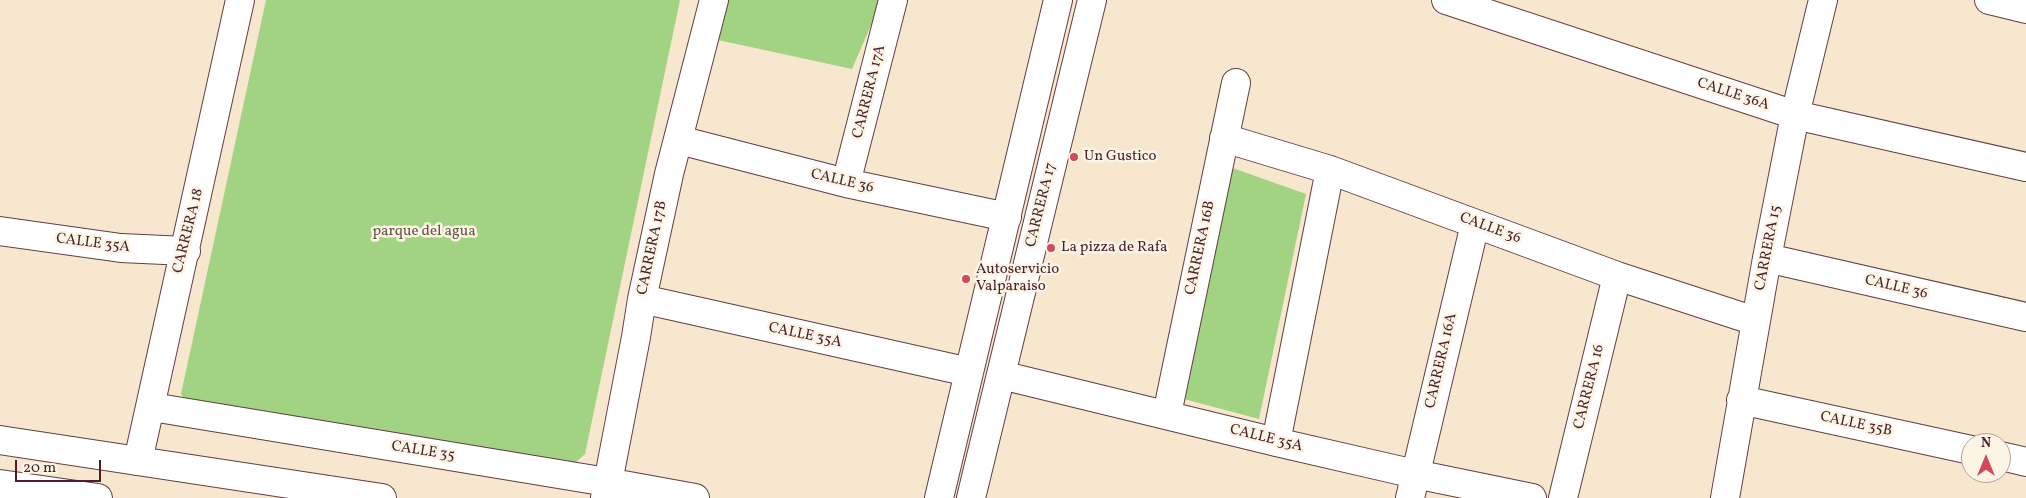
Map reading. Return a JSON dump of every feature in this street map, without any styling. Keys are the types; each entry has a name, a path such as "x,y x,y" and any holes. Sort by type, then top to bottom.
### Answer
{"street":[{"name":"CARRERA 18","path":"138,461 152,407 176,283 186,251 240,0"},
{"name":"CARRERA 17B","path":"606,490 642,299 669,174 714,0"},
{"name":"CARRERA 17A","path":"846,183 893,0"},
{"name":"CARRERA 17","path":"939,498 1058,0"},
{"name":"CARRERA 17","path":"971,498 1092,0"},
{"name":"CALLE 36A","path":"1446,0 1795,115 2026,166"},
{"name":"CARRERA 15","path":"1725,498 1755,321 1795,115 1823,0"},
{"path":"1989,0 2026,9"},
{"name":"CARRERA 16B","path":"1167,414 1236,83"},
{"name":"CALLE 36","path":"1224,138 1330,170 1617,276 1755,321"},
{"name":"CALLE 36","path":"679,140 846,183 1007,217"},
{"path":"1276,442 1330,170"},
{"name":"CARRERA 16A","path":"1413,486 1475,224"},
{"name":"CALLE 35A","path":"0,231 121,248 186,251"},
{"name":"CALLE 36","path":"1767,258 2026,317"},
{"name":"CARRERA 16","path":"1563,498 1617,276"},
{"name":"CALLE 35A","path":"642,299 969,372"},
{"name":"CALLE 35A","path":"1001,375 1276,442 1413,486 1532,498"},
{"name":"CALLE 35B","path":"1741,400 1961,448"},
{"name":"CALLE 35","path":"152,407 606,490 695,498"},
{"path":"0,440 382,498"},
{"path":"2011,458 2026,462"},
{"path":"0,484 98,498"}],"green space":[{"name":"parque del agua","path":"266,0 680,0 585,454 566,471 194,412 181,394"},
{"path":"726,0 882,0 852,69 718,40"},
{"path":"1227,166 1306,194 1259,419 1184,399"}],"place":[{"name":"Un Gustico","path":"1074,157"},
{"name":"La pizza de Rafa","path":"1051,248"},
{"name":"Autoservicio Valparaiso","path":"966,279"}]}
